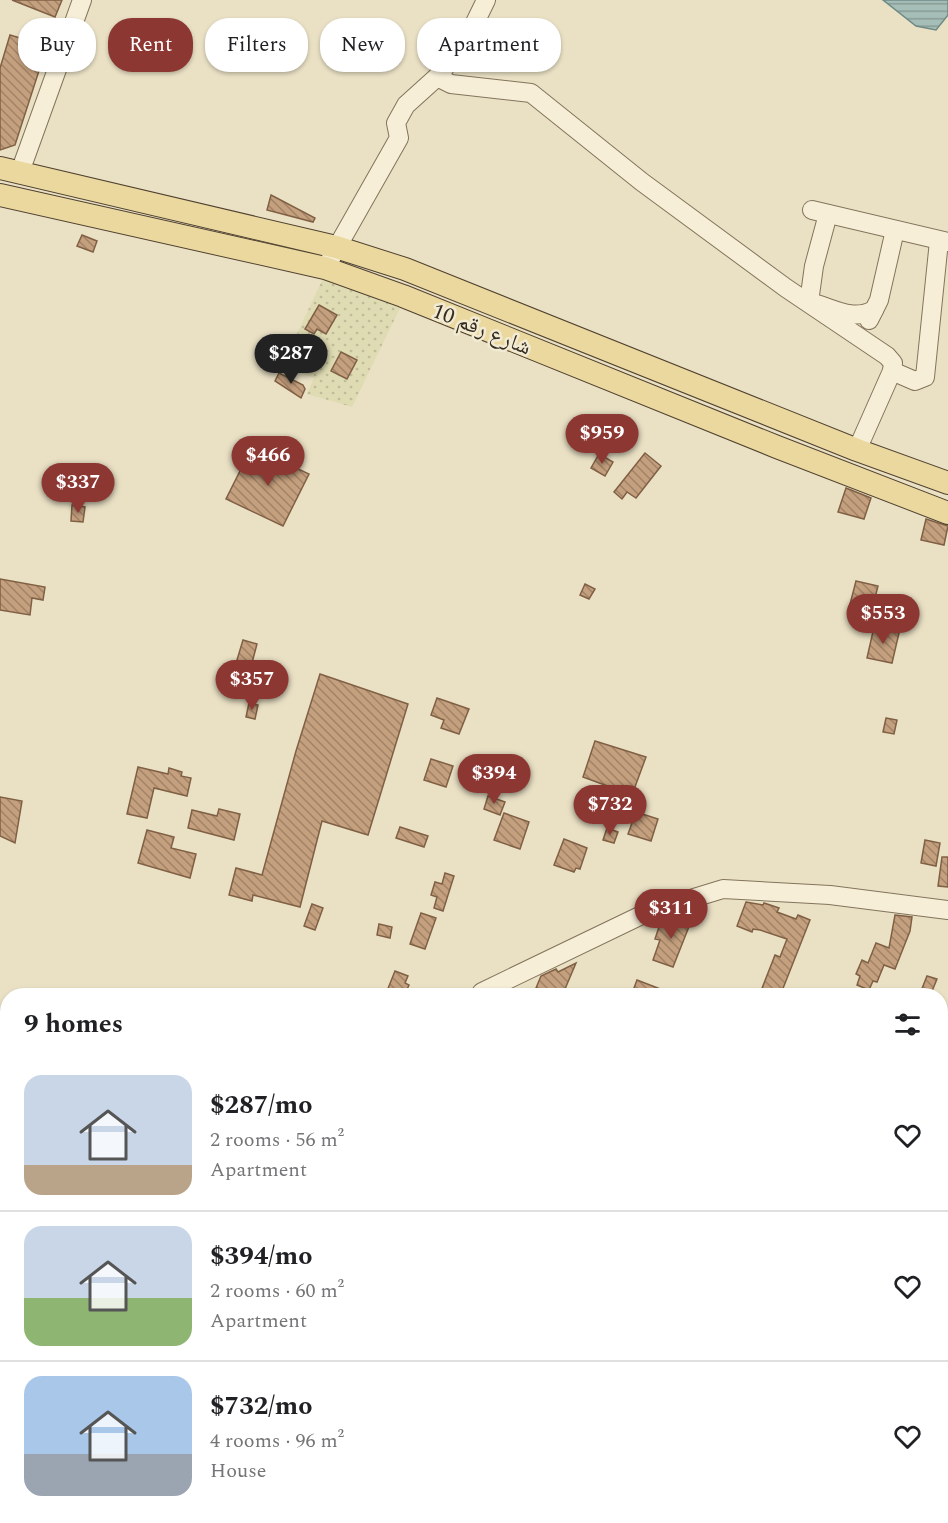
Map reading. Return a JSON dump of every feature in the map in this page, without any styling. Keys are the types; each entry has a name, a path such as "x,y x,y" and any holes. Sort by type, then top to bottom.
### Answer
{"main road":[{"name":"شارع رقم 10","path":"10,170 336,248 405,269 857,450 948,483"},
{"name":"شارع رقم 10","path":"0,195 325,268 403,296 777,447 948,513"}],"street":[{"path":"10,170 82,0"},
{"path":"325,268 399,138 396,123 406,105 437,77 466,41 486,0"},
{"path":"437,77 450,84 531,93 642,182 891,360 892,371 857,450"},
{"path":"809,302 820,212 944,242 925,377 915,381 892,371"},
{"path":"862,339 879,300 895,230"},
{"path":"809,302 850,316 863,316 874,310"},
{"path":"490,988 648,912 723,889 830,895 948,910"}],"shaded area":[{"path":"324,276 402,304 352,407 307,394 314,378 282,366"}],"water":[{"path":"883,0 948,0 948,15 936,30 916,26"}],"building":[{"path":"12,0 62,0 55,17"},
{"path":"10,35 18,37 18,72 39,72 15,145 0,150 0,68"},
{"path":"271,195 315,218 313,222 267,210"},
{"path":"82,235 97,241 93,252 77,246"},
{"path":"319,305 337,315 326,334 317,329 314,334 305,329"},
{"path":"341,352 357,360 347,379 331,371"},
{"path":"279,373 303,385 305,389 301,398 275,381"},
{"path":"252,447 309,474 283,526 226,499"},
{"path":"645,453 661,466 636,498 627,492 622,499 614,492"},
{"path":"599,454 613,462 605,476 591,468"},
{"path":"846,488 871,498 864,519 838,512"},
{"path":"72,505 85,507 83,522 71,521"},
{"path":"926,519 948,526 944,545 921,540"},
{"path":"0,579 45,587 43,600 32,598 30,615 0,610"},
{"path":"856,581 878,586 870,617 848,612"},
{"path":"585,584 595,589 589,599 580,595"},
{"path":"874,627 899,633 892,663 867,658"},
{"path":"243,640 257,644 249,674 234,670"},
{"path":"320,674 408,704 368,835 322,821 300,907 253,895 252,901 229,895 236,868 262,875"},
{"path":"437,698 469,709 459,734 441,728 444,720 431,715"},
{"path":"249,703 258,705 255,719 246,717"},
{"path":"886,718 897,720 894,734 883,732"},
{"path":"595,741 646,757 632,795 583,777"},
{"path":"431,759 453,766 446,787 424,780"},
{"path":"138,767 168,774 169,768 182,772 181,776 191,778 187,796 154,788 147,818 127,814"},
{"path":"488,796 505,802 500,815 484,809"},
{"path":"0,797 22,801 15,843 0,836"},
{"path":"219,809 240,814 234,840 188,828 192,810 217,816"},
{"path":"636,812 658,819 651,841 628,834"},
{"path":"504,813 529,822 520,849 494,840"},
{"path":"400,827 428,836 424,847 396,838"},
{"path":"607,828 618,832 614,843 603,840"},
{"path":"147,830 174,837 171,848 196,854 190,878 138,863"},
{"path":"564,839 587,848 580,869 576,868 574,872 554,865"},
{"path":"925,840 940,843 936,866 921,863"},
{"path":"942,857 948,857 948,887 938,886"},
{"path":"445,873 454,876 443,911 434,908 437,897 431,895 435,882 442,884"},
{"path":"746,902 763,905 764,903 779,908 777,912 796,919 798,915 810,920 783,988 762,988 775,955 780,957 787,939 760,930 753,929 752,932 737,926"},
{"path":"312,904 323,908 315,930 304,926"},
{"path":"421,913 436,918 425,949 410,944"},
{"path":"679,914 692,919 673,967 653,960 660,940 655,939 661,921 668,924 676,920"},
{"path":"895,915 912,917 910,931 895,969 884,965 877,982 873,981 870,988 857,985 860,976 856,974 862,960 868,963 876,943 889,948"},
{"path":"379,924 392,927 390,938 377,935"},
{"path":"576,963 565,988 536,988 541,976 556,969 558,972"},
{"path":"395,971 408,976 405,983 409,985 408,988 388,988"},
{"path":"927,976 937,979 933,988 922,988"},
{"path":"637,980 658,988 634,988"}]}
